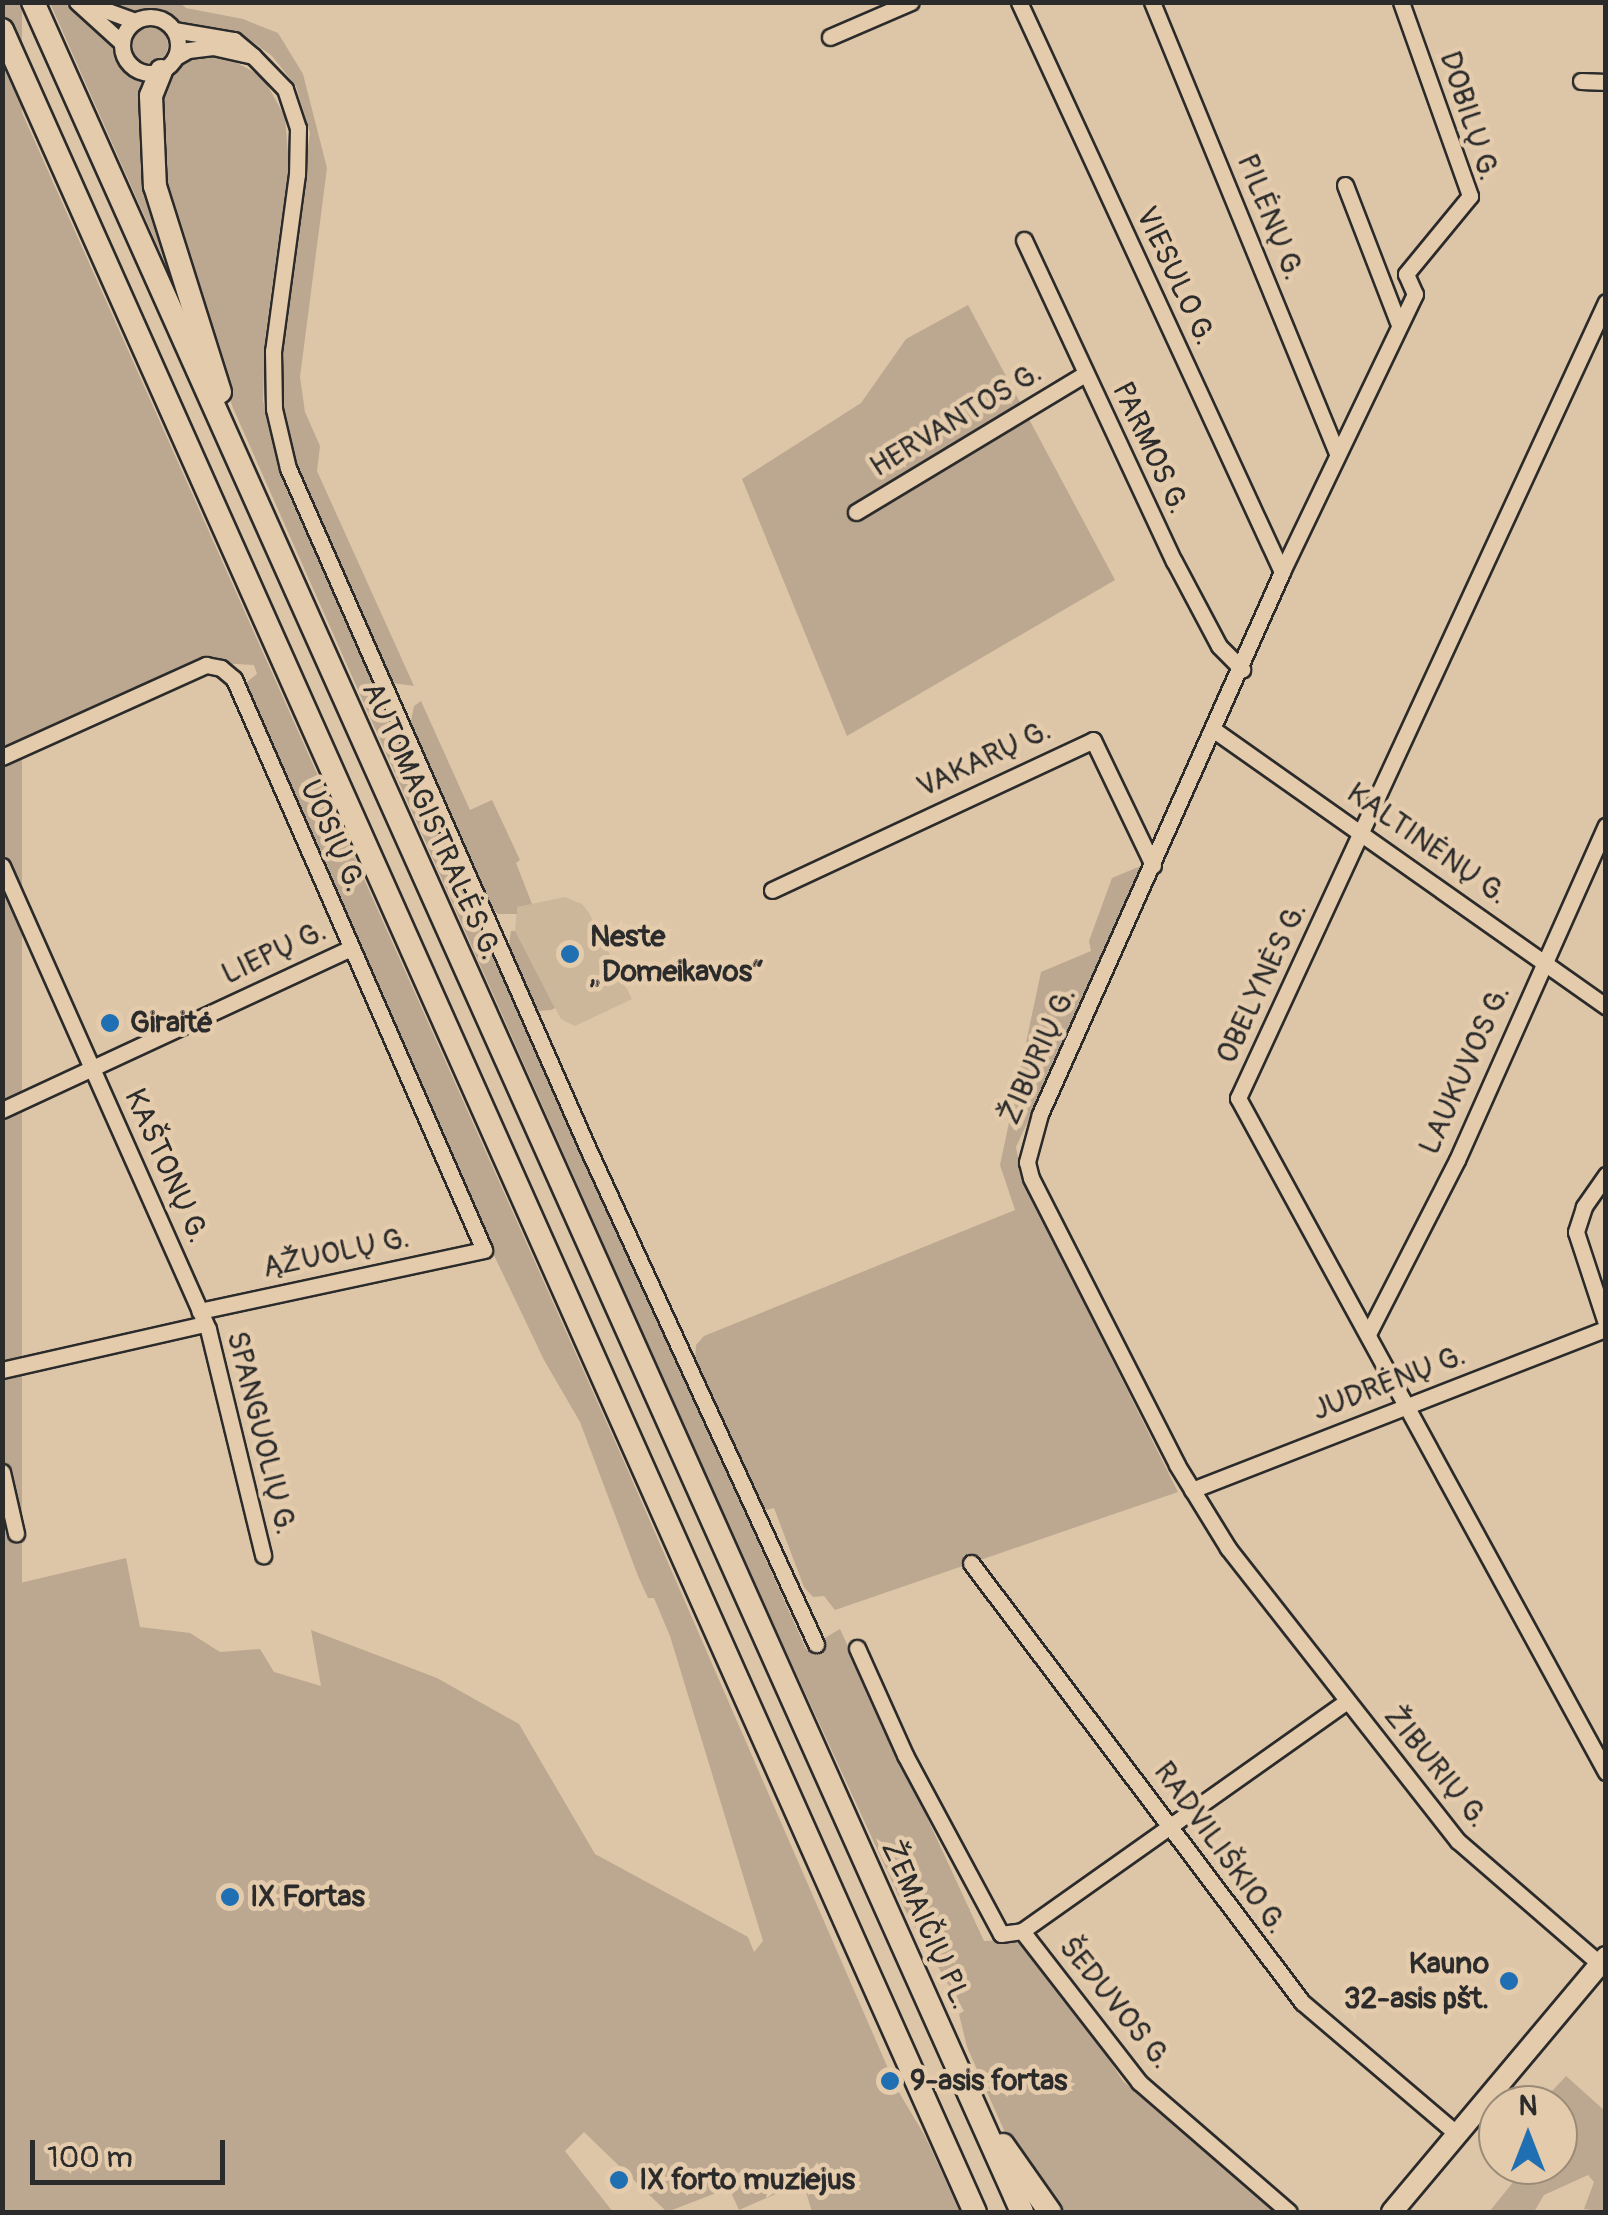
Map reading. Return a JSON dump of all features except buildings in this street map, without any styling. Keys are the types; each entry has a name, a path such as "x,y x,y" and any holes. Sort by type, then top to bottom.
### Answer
{"highway":[{"name":"AUTOMAGISTRALĖS G.","path":"33,2 468,982 776,1662"},
{"path":"2,30 741,1679 975,2212"},
{"path":"169,64 151,96 152,156 161,216 235,430 365,726 370,756"},
{"name":"ŽEMAIČIŲ PL.","path":"776,1662 1022,2212"},
{"path":"971,2099 1050,2212"}],"main road":[{"path":"1392,2212 1603,1963"}],"street":[{"path":"80,2 135,22 153,17 174,30 234,40 286,89 298,128 297,174 272,351 274,409 288,468 605,1187 816,1644"},
{"path":"80,2 122,43 124,57 136,70 169,64 188,50 213,48 253,56"},
{"path":"830,37 911,2"},
{"name":"VIESULO G.","path":"1020,2 1282,572"},
{"name":"PILĖNŲ G.","path":"1152,2 1337,453"},
{"name":"DOBILŲ G.","path":"1401,2 1468,185 1465,206 1435,237"},
{"path":"122,43 135,22"},
{"path":"169,64 174,30"},
{"path":"1580,81 1606,82"},
{"path":"1345,185 1398,322"},
{"name":"ŽIBURIŲ G.","path":"1435,237 1406,274 1415,294 1398,322 1282,572 1242,669 1040,1114 1027,1162 1040,1195 1192,1490 1228,1548 1458,1841 1603,1963"},
{"name":"PARMOS G.","path":"1024,240 1183,578 1220,646 1242,669"},
{"name":"OBELYNĖS G.","path":"1606,302 1238,1098 1606,1772"},
{"name":"HERVANTOS G.","path":"856,512 1085,374"},
{"name":"UOSIŲ G.","path":"2,757 206,665 221,668 234,679 484,1250"},
{"name":"KALTINĖNŲ G.","path":"1214,730 1606,1006"},
{"name":"VAKARŲ G.","path":"772,890 1093,740 1153,865"},
{"name":"LAUKUVOS G.","path":"1369,1332 1456,1160 1542,960 1606,826"},
{"name":"KAŠTONŲ G.","path":"2,866 202,1317"},
{"name":"LIEPŲ G.","path":"2,1110 351,948"},
{"path":"1606,1174 1584,1207 1576,1232 1606,1326"},
{"name":"ĄŽUOLŲ G.","path":"2,1370 202,1317 484,1250"},
{"name":"SPANGUOLIŲ G.","path":"202,1317 264,1555"},
{"name":"JUDRĖNŲ G.","path":"1192,1490 1606,1326"},
{"path":"2,1472 16,1533"},
{"name":"RADVILIŠKIO G.","path":"971,1562 1302,2002 1457,2134"},
{"name":"ŠEDUVOS G.","path":"857,1648 905,1755 1002,1934 1022,1931 1139,2082 1290,2212"},
{"path":"1022,1931 1347,1701"}],"shaded area":[{"path":"2,3 22,3 22,2212 2,2212"},
{"path":"50,3 65,3 107,35 124,67 147,80 195,330"},
{"path":"101,3 180,3 186,8 243,19 278,33 303,74 327,168 300,377 305,412 320,446 317,471 414,686 392,683 305,493 285,426 280,345 310,133 296,86 272,56 249,39 224,29 183,24 153,10 127,12"},
{"path":"150,27 163,32 168,45 163,58 150,63 137,58 132,45 137,32"},
{"path":"221,54 263,77 285,117 289,166 265,339 263,401 286,488 806,1649 840,1629 984,1941 1029,1939 1123,2081 1274,2212 1058,2212 1007,2137 967,2047 959,2014 964,2011 908,1916 744,1560 233,408 163,203 157,97 170,70 184,59"},
{"path":"3,70 626,1466 897,2089 925,2136 960,2212 812,2212 803,2182 739,2210 729,2188 667,2212 584,2132 565,2151 613,2212 3,2212 3,1587 126,1558 140,1627 190,1633 220,1652 260,1649 274,1672 321,1686 311,1630 437,1678 519,1724 595,1854 748,1937 754,1952 763,1941 670,1636 654,1598 648,1598 638,1576 580,1422 544,1360 427,1115 243,685 257,674 254,665 201,662 3,751 3,696 20,688 3,650"},
{"path":"968,305 1115,580 847,736 742,479 861,403 906,339"},
{"path":"421,701 470,810 492,800 520,860 516,863 532,904 517,907 517,914 498,914 491,908 410,726 414,706"},
{"path":"1148,863 1016,1147 1022,1179 1178,1492 835,1610 824,1596 813,1597 804,1587 774,1508 766,1510 752,1491 695,1363 696,1345 704,1336 1015,1210 1000,1165 1041,972 1091,951 1089,941 1112,878"},
{"path":"565,897 582,904 589,913 632,999 575,1026 561,1019 515,932 517,907"},
{"path":"511,931 515,931 555,1008 538,1011 531,1004 508,951"},
{"path":"1566,2076 1576,2085 1558,2085"},
{"path":"1578,2087 1605,2111 1605,2212 1584,2209 1594,2182 1588,2175 1578,2180"},
{"path":"1511,2185 1566,2185 1544,2195 1534,2212 1489,2212"}],"place":[{"name":"Neste „Domeikavos“","path":"570,954"},
{"name":"Giraitė","path":"110,1023"},
{"name":"IX Fortas","path":"230,1897"},
{"name":"Kauno 32-asis pšt.","path":"1509,1981"},
{"name":"9-asis fortas","path":"890,2081"},
{"name":"IX forto muziejus","path":"619,2180"}]}
